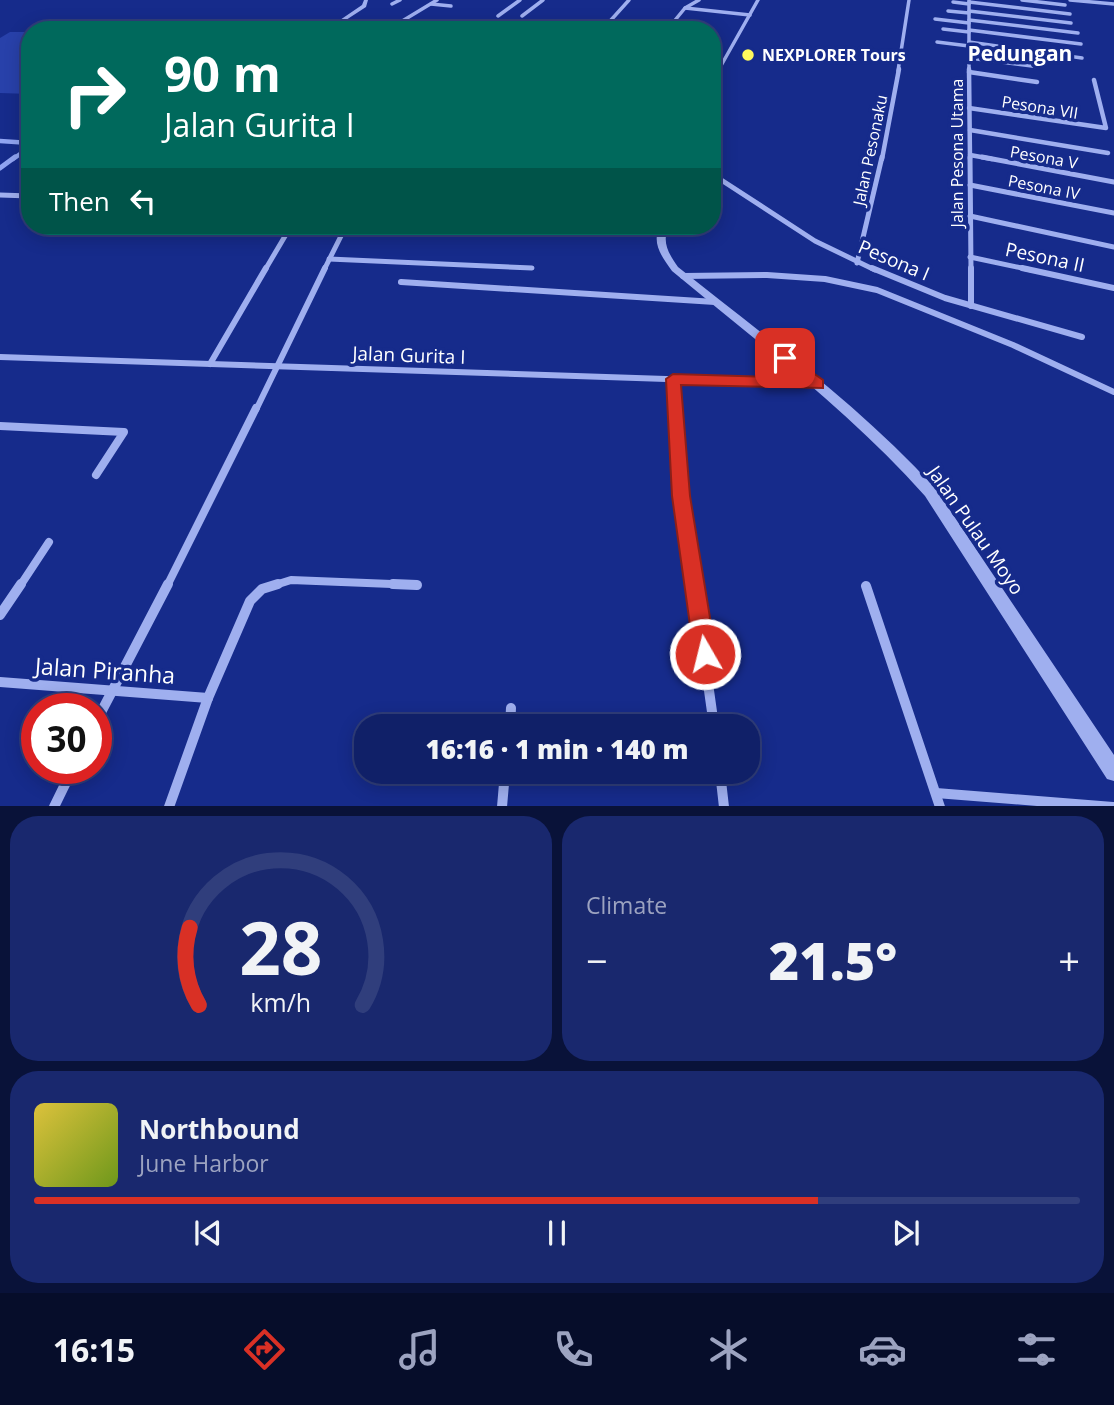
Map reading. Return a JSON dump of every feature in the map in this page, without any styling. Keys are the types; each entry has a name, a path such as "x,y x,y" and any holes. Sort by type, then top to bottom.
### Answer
{"street":[{"path":"344,21 364,6 366,0"},
{"path":"392,4 400,0"},
{"path":"402,21 437,0"},
{"path":"498,16 520,0"},
{"path":"522,16 543,0"},
{"path":"610,21 629,0"},
{"path":"674,21 685,8 699,0"},
{"path":"721,66 758,0"},
{"name":"Jalan Pesonaku","path":"857,263 890,126 909,0"},
{"path":"1022,0 1065,5"},
{"path":"1070,0 1114,4"},
{"path":"953,2 1070,14"},
{"name":"Jalan Pesona Utama","path":"969,2 971,306"},
{"path":"431,4 451,6"},
{"path":"685,8 750,15"},
{"path":"948,11 1071,23"},
{"path":"935,19 1078,33"},
{"path":"943,29 1081,44"},
{"path":"936,42 1082,58"},
{"path":"969,58 1040,66"},
{"path":"969,72 1037,82"},
{"name":"Pesona VII","path":"969,108 1106,128 1094,80"},
{"path":"970,130 1108,153"},
{"name":"Pesona V","path":"970,155 1114,181"},
{"name":"Pesona I","path":"721,180 764,211 857,263 898,281 971,306 1082,337"},
{"name":"Pesona IV","path":"970,185 1114,213"},
{"path":"0,195 21,196"},
{"path":"970,216 1114,247"},
{"path":"210,364 286,235"},
{"path":"112,691 191,539 341,235"},
{"name":"Jalan Pulau Moyo","path":"663,235 667,261 817,384 902,460 929,492 1112,768"},
{"name":"Pesona II","path":"970,257 1114,288"},
{"path":"329,259 533,268"},
{"path":"683,276 767,275 825,279 877,290 1013,345 1114,392"},
{"path":"401,282 715,302"},
{"name":"Jalan Gurita I","path":"0,357 817,384"},
{"path":"673,379 681,496 712,714"},
{"path":"0,426 124,432 96,475"},
{"path":"0,615 49,542"},
{"path":"169,806 208,698 250,601 262,589 291,580 417,585"},
{"path":"866,586 940,806"},
{"name":"Jalan Piranha","path":"0,682 208,698"},
{"path":"511,708 511,714"},
{"path":"54,806 65,784"},
{"path":"502,806 504,784"},
{"path":"721,784 724,806"},
{"path":"936,793 1101,806"}],"shaded area":[{"path":"10,32 21,32 21,94 0,93 0,38"}],"waterway":[{"path":"0,141 21,142"},
{"path":"13,159 21,153"},
{"path":"0,168 15,157"}],"place":[{"name":"NEXPLORER Tours","path":"748,55"}],"district":[{"name":"Pedungan","path":"1020,54"}],"route":[{"path":"705,654 681,496 673,379 817,384 785,358"}]}
